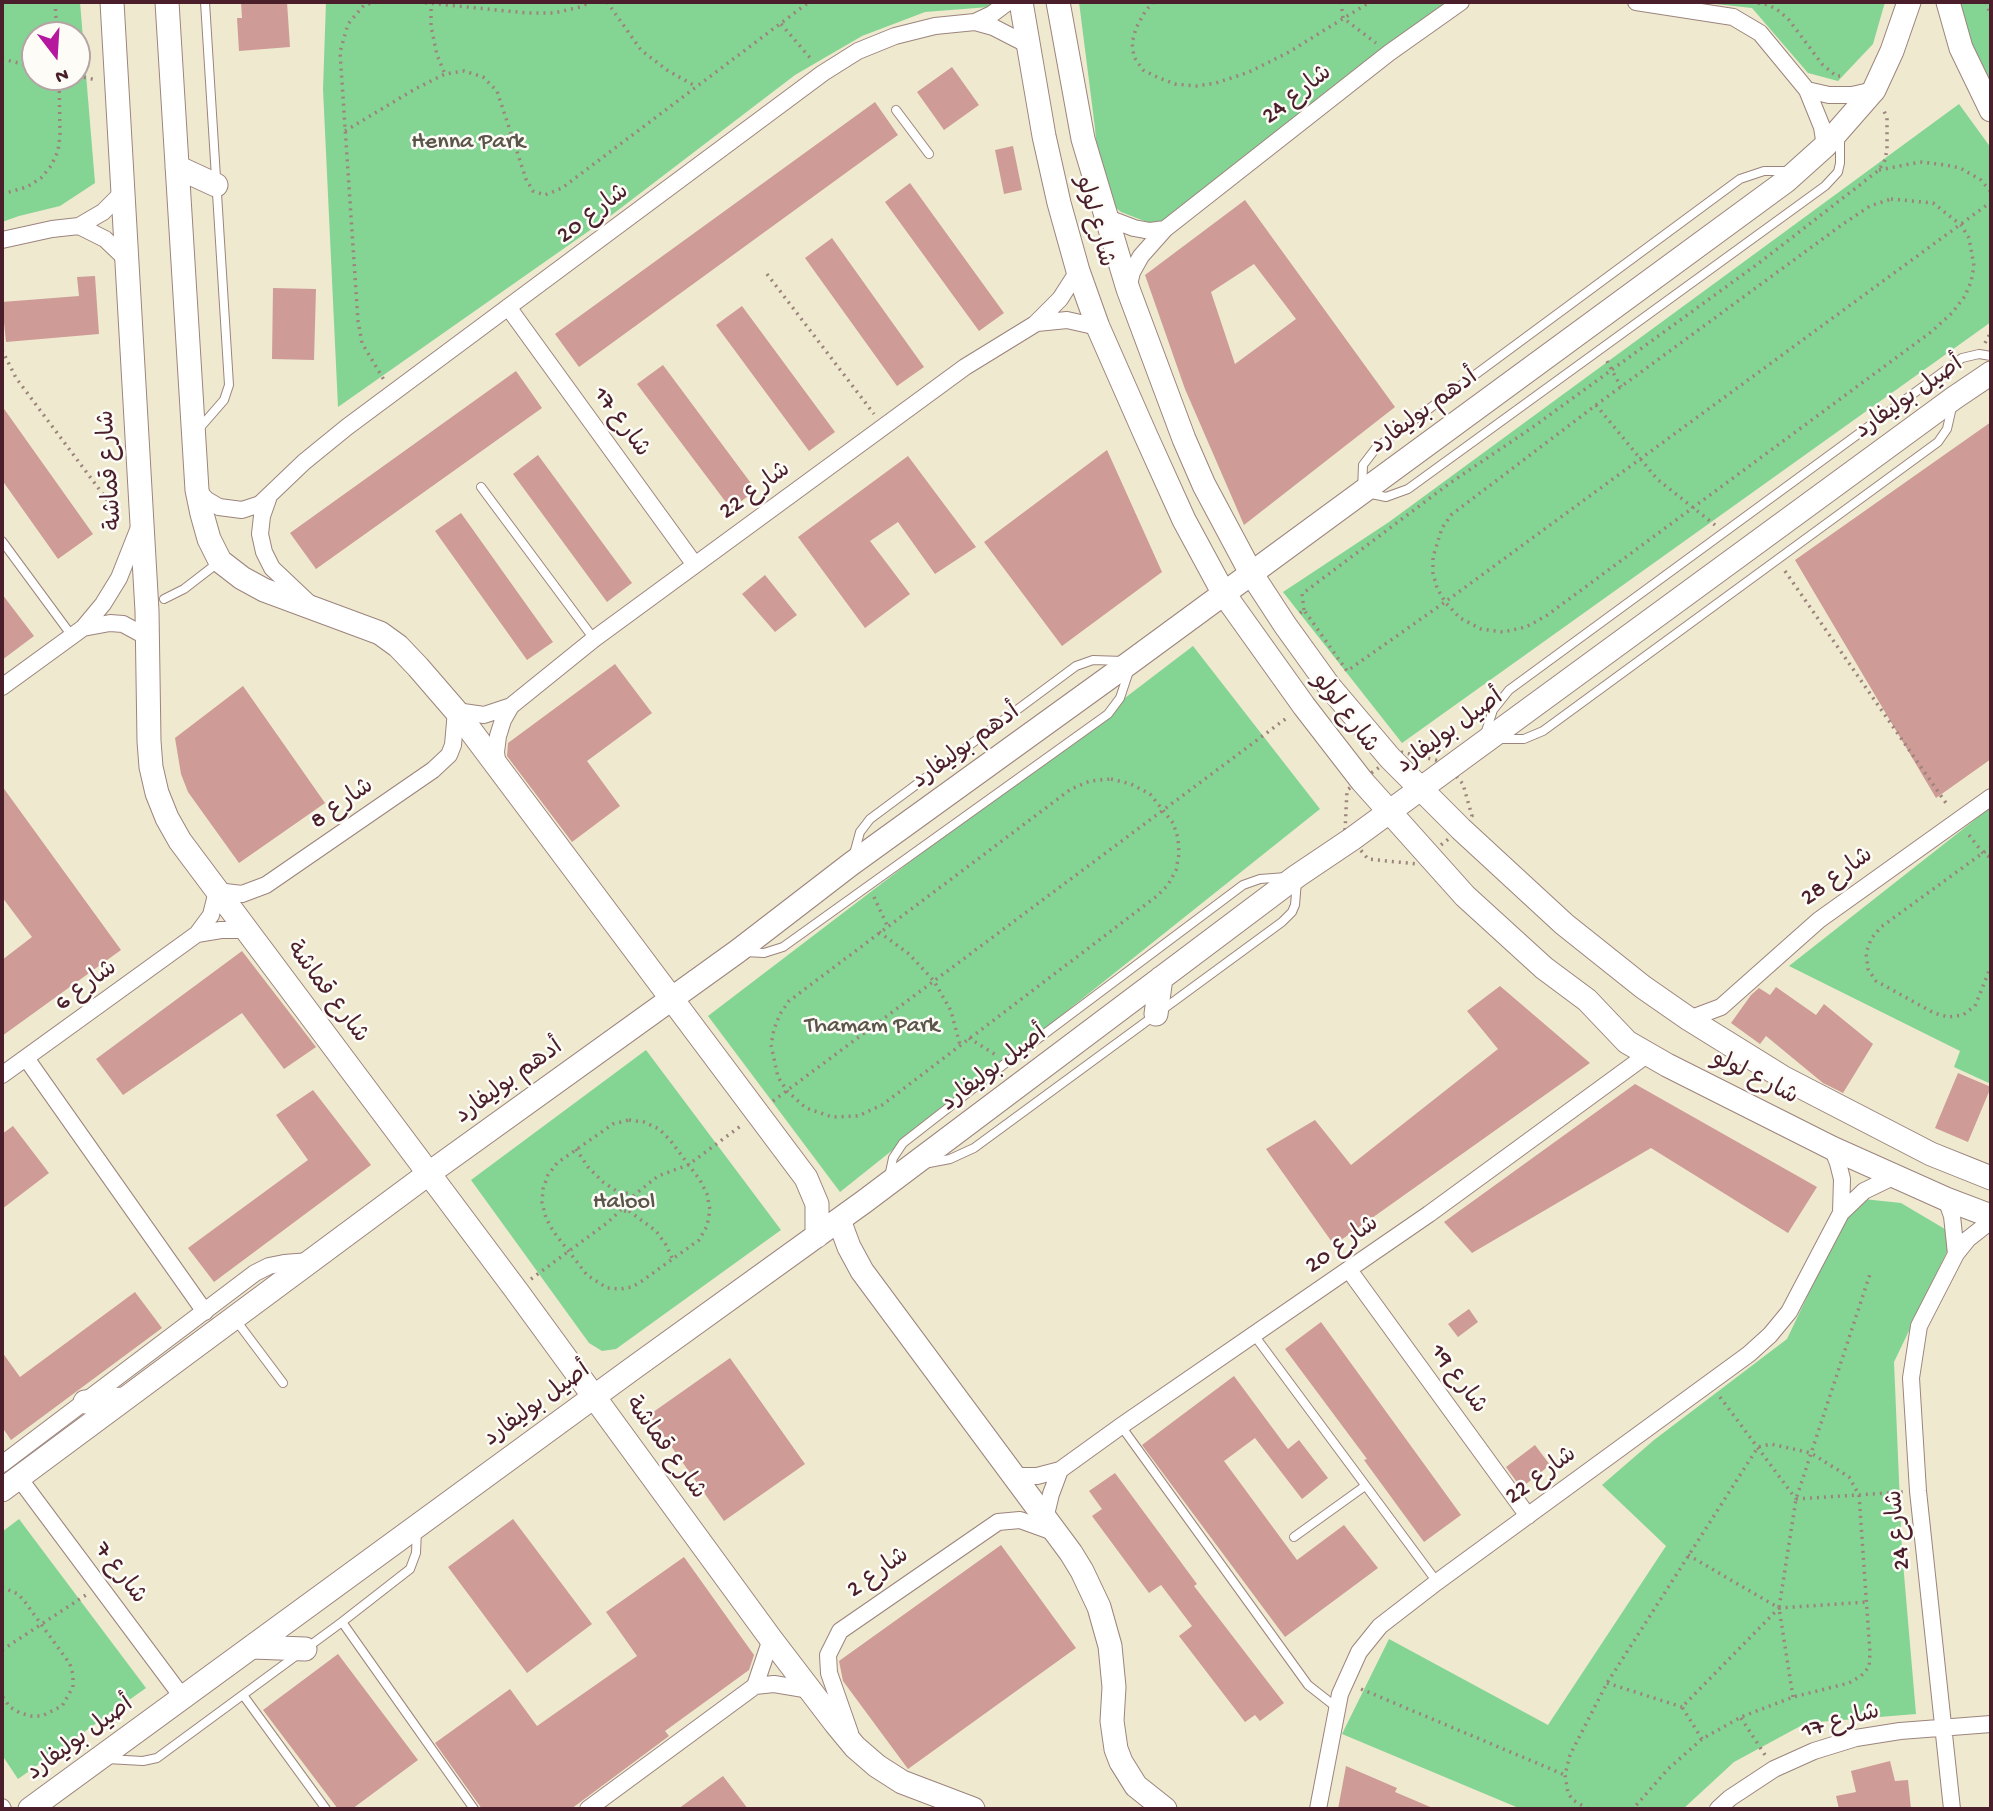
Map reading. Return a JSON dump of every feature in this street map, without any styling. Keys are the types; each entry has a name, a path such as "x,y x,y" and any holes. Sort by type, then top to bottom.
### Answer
{"street":[{"name":"شارع قماشة","path":"112,2 138,529 147,637 149,741 157,793 180,841 516,1290 771,1639 855,1747 902,1782 974,1809"},
{"path":"167,2 197,490 202,514 220,561 264,590 380,632 418,667 456,711 813,1191 819,1220 817,1236"},
{"name":"شارع 20","path":"197,490 219,508 233,510 251,508 268,499 304,463 393,393 823,73 858,51 895,36 934,26 975,22 1008,2"},
{"name":"شارع لولو","path":"1021,2 1044,136 1059,203 1078,271 1098,327 1184,520 1224,594 1304,706 1362,780 1465,896 1504,933 1587,1000 1618,1034 1648,1054 1832,1148 1991,1216"},
{"name":"شارع لولو","path":"1058,2 1083,139 1105,217 1128,289 1184,439 1204,485 1251,573 1284,625 1359,723 1486,853 1564,924 1643,987 1784,1078 1931,1154 1991,1178"},
{"name":"شارع 24","path":"1128,289 1132,272 1141,256 1165,229 1389,53 1461,2"},
{"path":"1636,2 1718,13 1748,24 1771,45 1807,90 1822,127 1832,137"},
{"name":"أدهم بوليفارد","path":"6,1470 123,1399 428,1174 738,951 851,864 1224,594 1798,171 1874,90 1892,51 1909,2"},
{"path":"1948,2 1961,48 1991,110"},
{"name":"شارع 20","path":"975,22 993,27 1030,46"},
{"path":"1807,90 1829,95 1874,90"},
{"path":"177,167 216,185"},
{"path":"2,240 79,226 103,212 123,192"},
{"path":"1105,217 1134,228 1150,231 1165,229"},
{"path":"79,226 105,239 126,259"},
{"name":"شارع 22","path":"456,711 484,715 511,706 594,639 965,367 1035,324 1060,299 1078,271"},
{"name":"شارع 17","path":"508,307 695,565"},
{"name":"شارع 22","path":"1035,324 1067,320 1098,327"},
{"name":"أصيل بوليفارد","path":"30,1809 889,1184 1297,876 1991,373"},
{"path":"268,499 260,534 264,552 272,568 312,606"},
{"path":"2,688 78,632 103,604 119,578 138,529"},
{"path":"78,632 96,624 123,624 147,637"},
{"name":"شارع 22","path":"498,768 498,736 511,706"},
{"name":"شارع 8","path":"217,891 242,894 266,885 433,770 449,755 453,745 456,711"},
{"name":"شارع 28","path":"1689,1019 1721,1007 1819,920 1991,797"},
{"name":"شارع 6","path":"2,1075 197,934 211,915 217,891"},
{"name":"شارع 6","path":"197,934 246,930"},
{"path":"1156,1014 1161,978"},
{"path":"1721,1007 1721,1025 1726,1043"},
{"name":"شارع 20","path":"1013,1476 1037,1476 1060,1470 1484,1175 1648,1054"},
{"path":"26,1058 205,1312"},
{"name":"شارع 22","path":"1832,1148 1839,1163 1842,1180 1840,1213"},
{"name":"شارع 22","path":"1317,1807 1336,1707 1344,1682 1359,1652 1380,1626 1749,1354 1770,1335 1789,1312 1840,1213 1864,1191 1895,1176"},
{"path":"1946,1199 1952,1216 1956,1254"},
{"path":"839,1220 862,1271 1071,1553 1091,1589 1105,1627 1113,1667 1113,1735 1121,1762 1136,1786 1165,1809"},
{"name":"شارع 24","path":"1952,1809 1918,1491 1911,1404 1914,1352 1919,1326 1956,1254 1968,1239 1991,1221"},
{"path":"6,1470 85,1402 256,1273 270,1266 310,1261"},
{"name":"شارع 19","path":"1349,1270 1528,1516"},
{"path":"85,1402 123,1399"},
{"name":"شارع 7","path":"6,1470 99,1586 183,1698"},
{"path":"1051,1526 1051,1494 1060,1470"},
{"name":"شارع 2","path":"855,1747 829,1673 828,1655 840,1631 991,1525 1005,1520 1020,1520 1051,1526"},
{"path":"755,1686 771,1639"},
{"path":"253,1647 305,1649"},
{"path":"588,1809 755,1686 774,1684 810,1690"},
{"name":"شارع 17","path":"1718,1809 1774,1769 1814,1751 1856,1738 1900,1731 1991,1724"}],"lane":[{"path":"194,434 224,400 229,385 205,2"},
{"path":"896,110 929,154"},
{"path":"1362,492 1386,497 1401,493 1832,180 1840,163 1832,137"},
{"path":"1954,398 1947,429 1938,442 1543,731 1524,739 1485,742 1493,710 1509,690 1962,358 1979,354 1991,356"},
{"path":"481,487 594,639"},
{"path":"2,541 78,632"},
{"path":"164,599 184,589 220,561"},
{"path":"738,951 764,953 783,947 1108,714 1120,698 1132,661"},
{"path":"889,1184 893,1158 903,1143 1007,1062 1243,886 1260,879 1297,876 1295,905 1288,918 974,1148 941,1162 915,1164"},
{"path":"233,1317 283,1384"},
{"path":"1254,1335 1437,1582"},
{"path":"1121,1426 1308,1685 1336,1707"},
{"path":"1294,1537 1365,1486"},
{"path":"100,1759 143,1761 157,1758 410,1569 416,1553 417,1528"},
{"path":"342,1622 474,1809"},
{"path":"243,1695 326,1809"}],"path":[{"path":"55,2 56,21"},
{"path":"377,2 364,5 348,24 340,52 358,321 362,343 393,393"},
{"path":"418,2 527,13 554,13 591,2"},
{"path":"431,2 433,35 445,74"},
{"path":"607,2 641,50 667,70 696,86"},
{"path":"345,131 445,74 464,71 483,77 497,91 526,179 533,191 545,195 562,188 809,2"},
{"path":"1154,2 1136,28 1132,43 1135,57 1143,70 1185,85 1216,83 1249,72 1289,52 1370,2"},
{"path":"1341,2 1343,18 1389,53"},
{"path":"1751,2 1769,5 1779,11 1790,20 1822,64 1836,76 1848,77"},
{"path":"1986,2 1991,17"},
{"path":"781,23 823,73"},
{"path":"2,59 21,64"},
{"path":"1874,90 1887,118 1887,149 1885,159 1878,170 1763,260 1450,484 1302,594 1304,610 1347,670 1445,602 1991,202"},
{"path":"2,194 27,187 41,178 51,166 58,151 60,135 59,91"},
{"path":"1878,170 1920,162 1935,163 1969,173 1981,180 1991,192"},
{"path":"1891,199 1933,203 1961,225 1969,238 1974,266 1971,282 1965,296 1952,313 1931,332 1546,616 1526,628 1503,632 1481,629 1461,618 1445,602 1435,580 1433,557 1439,535 1451,515 1620,387 1870,206 1891,199"},
{"path":"767,274 883,427"},
{"path":"1601,349 1620,387"},
{"path":"2,350 16,378 138,529"},
{"path":"1596,405 1657,479 1694,506 1724,533"},
{"path":"1777,559 1958,820 1983,853 1991,858"},
{"path":"1284,625 1304,610"},
{"path":"633,1196 658,1175 688,1165 1289,717 1281,706"},
{"path":"1111,779 1131,784 1150,794 1163,809 1173,823 1178,838 1176,870 1168,885 882,1105 858,1116 832,1117 806,1108 786,1091 778,1077 771,1045 780,1014 789,1001 878,932 1071,789 1090,781 1111,779"},
{"path":"1991,847 1881,927 1871,939 1866,953 1868,968 1876,981 1934,1013 1948,1017 1963,1015 1975,1006 1991,966"},
{"path":"869,886 887,926"},
{"path":"878,932 909,954 934,981 951,1011 960,1045"},
{"path":"969,1038 1007,1062"},
{"path":"629,1120 644,1122 659,1129 688,1165 707,1194 710,1210 707,1226 699,1240 632,1287 607,1288 596,1283 587,1275 546,1218 542,1203 548,1175 557,1163 613,1124 629,1120"},
{"path":"576,1149 588,1167 603,1182 621,1194 633,1196"},
{"path":"621,1194 617,1204 621,1210 643,1220 656,1231 673,1260"},
{"path":"629,1212 635,1207 633,1196"},
{"path":"516,1290 621,1210"},
{"path":"1793,1697 1779,1608 1796,1499 1871,1271"},
{"path":"1709,1382 1796,1499"},
{"path":"1588,1809 1573,1800 1568,1793 1565,1775 1570,1755 1607,1683 1758,1447 1771,1444 1811,1453 1849,1477 1858,1495 1867,1602 1869,1667 1849,1683 1793,1697 1741,1717 1702,1739 1668,1769 1633,1809"},
{"path":"1796,1499 1918,1491"},
{"path":"1688,1555 1779,1608 1867,1602"},
{"path":"2,1650 99,1586"},
{"path":"2,1587 18,1594 70,1664 73,1686 69,1697 53,1713 42,1716 31,1716 10,1707 2,1696"},
{"path":"1682,1707 1779,1608"},
{"path":"1344,1682 1565,1775"},
{"path":"1607,1683 1682,1707 1702,1739"},
{"path":"1741,1717 1774,1769"}],"green space":[{"path":"2,2 80,2 82,21 21,21 21,91 87,91 95,183 60,206 2,222"},
{"name":"Henna Park","path":"326,2 993,2 989,7 925,12 862,36 795,75 613,214 338,407 323,89"},
{"path":"1079,2 1453,2 1165,229 1121,212 1105,199 1099,184 1095,128"},
{"path":"1697,2 1885,2 1873,44 1838,81 1808,73 1752,8"},
{"path":"1958,2 1991,2 1991,93 1976,58"},
{"path":"1959,104 1991,148 1991,322 1402,743 1283,592 1389,522"},
{"name":"Thamam Park","path":"1193,646 1320,809 840,1192 708,1016"},
{"path":"1991,807 1991,1084 1954,1067 1960,1051 1789,966"},
{"name":"Halool","path":"646,1050 781,1230 616,1349 602,1351 589,1343 471,1180"},
{"path":"1854,1198 1901,1203 1955,1235 1894,1362 1902,1551 1916,1714 1806,1723 1734,1762 1683,1809 1521,1809 1342,1734 1389,1639 1548,1725 1666,1546 1602,1485 1654,1440 1787,1339"},
{"path":"19,1519 146,1688 18,1779 2,1755 2,1532"}],"building":[{"path":"241,2 287,2 290,47 239,51 237,18 242,18"},
{"path":"952,67 979,105 944,130 917,92"},
{"path":"875,102 898,135 579,367 555,334"},
{"path":"1013,146 1022,190 1004,194 995,150"},
{"path":"910,183 1004,313 979,331 885,202"},
{"path":"1245,200 1395,407 1244,525 1185,389 1145,275","holes":["1254,264 1296,319 1235,364 1211,292"]},
{"path":"832,238 924,367 897,386 805,258"},
{"path":"95,276 99,334 6,342 2,302 79,296 77,277"},
{"path":"273,288 316,289 314,360 272,359"},
{"path":"742,306 835,432 809,451 716,325"},
{"path":"663,365 756,490 731,509 637,384"},
{"path":"516,371 542,408 316,569 290,533"},
{"path":"2,406 93,534 58,559 2,480"},
{"path":"1991,422 1991,759 1936,798 1795,560"},
{"path":"1107,450 1162,572 1062,646 984,542"},
{"path":"538,455 632,583 607,602 513,474"},
{"path":"908,456 976,547 935,574 898,522 870,541 910,594 865,628 798,537"},
{"path":"461,513 553,642 527,660 435,531"},
{"path":"765,575 797,615 775,632 742,594"},
{"path":"2,594 34,636 2,660"},
{"path":"615,664 652,713 587,761 620,806 572,842 507,756 508,743"},
{"path":"243,686 325,803 239,863 188,792 181,774 175,738"},
{"path":"2,786 121,950 2,1036 2,960 32,937 2,897"},
{"path":"242,951 316,1047 284,1069 242,1013 123,1095 96,1059"},
{"path":"1500,986 1590,1063 1334,1245 1266,1149 1315,1120 1351,1165 1498,1049 1467,1011"},
{"path":"1776,987 1816,1015 1824,1004 1873,1044 1843,1093 1823,1083 1766,1036 1760,1044 1731,1023 1759,988 1770,995"},
{"path":"1958,1073 1991,1087 1968,1142 1935,1128"},
{"path":"1635,1084 1817,1187 1788,1233 1651,1148 1472,1253 1444,1222"},
{"path":"313,1090 371,1165 214,1282 188,1248 308,1160 276,1115"},
{"path":"13,1126 49,1173 2,1209 2,1134"},
{"path":"135,1292 162,1328 11,1440 2,1427 2,1352 20,1377"},
{"path":"1469,1309 1478,1322 1458,1337 1448,1324"},
{"path":"1321,1322 1461,1515 1424,1542 1364,1460 1367,1459 1285,1349"},
{"path":"730,1358 805,1464 724,1521 649,1415"},
{"path":"1234,1376 1288,1449 1299,1440 1328,1478 1302,1499 1255,1438 1224,1461 1297,1560 1344,1525 1378,1568 1285,1637 1142,1445"},
{"path":"1535,1445 1550,1465 1521,1488 1506,1467"},
{"path":"1115,1473 1197,1584 1194,1586 1284,1703 1260,1721 1255,1715 1245,1722 1179,1636 1192,1626 1161,1585 1149,1593 1092,1516 1102,1509 1089,1491"},
{"path":"513,1519 592,1624 527,1673 448,1567"},
{"path":"1001,1545 1076,1648 908,1769 843,1681 839,1661"},
{"path":"684,1557 754,1655 749,1670 665,1731 669,1736 571,1809 482,1809 435,1743 510,1689 537,1726 637,1656 606,1612"},
{"path":"338,1654 418,1760 352,1809 338,1809 263,1710"},
{"path":"1890,1761 1895,1781 1908,1780 1911,1809 1839,1809 1836,1796 1856,1792 1851,1771"},
{"path":"1346,1766 1397,1788 1395,1792 1435,1809 1338,1809"},
{"path":"723,1776 748,1809 678,1809"}]}
